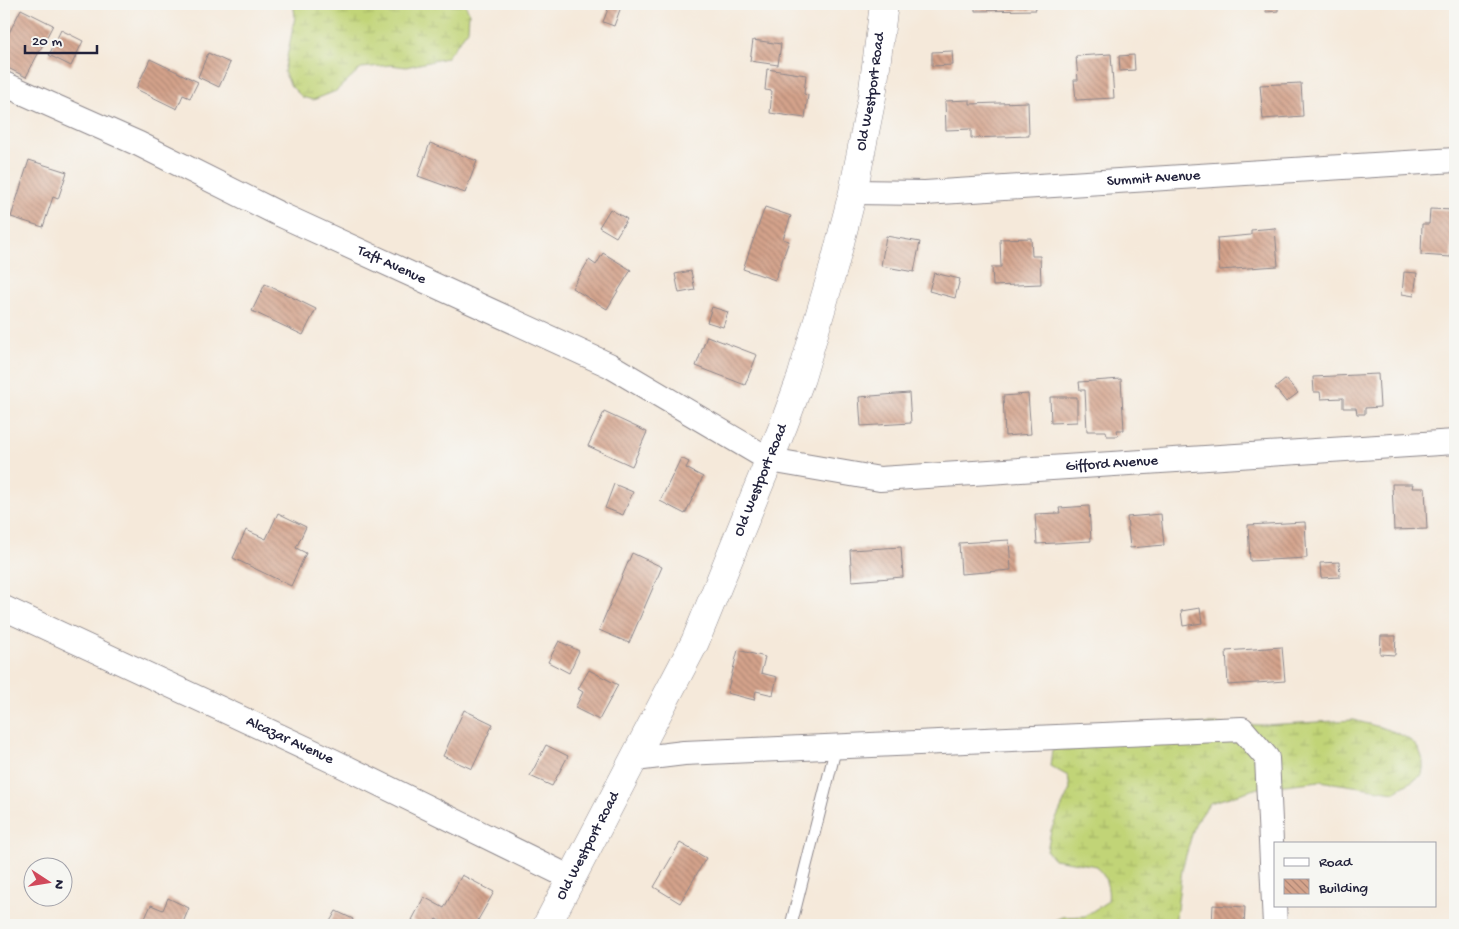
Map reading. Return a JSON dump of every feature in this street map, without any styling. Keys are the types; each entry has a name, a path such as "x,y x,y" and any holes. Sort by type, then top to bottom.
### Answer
{"main road":[{"name":"Old Westport Road","path":"547,925 573,879 694,642 770,460 801,378 834,266 853,192 872,96 884,4"}],"street":[{"name":"Taft Avenue","path":"4,84 139,144 277,213 610,365 770,460"},
{"name":"Summit Avenue","path":"853,192 925,194 1455,160"},
{"name":"Gifford Avenue","path":"770,460 880,479 1455,442"},
{"name":"Alcazar Avenue","path":"4,608 333,761 573,879"},
{"path":"635,759 684,753 1242,729 1268,758 1274,901"},
{"path":"1274,906 1275,925"}],"lane":[{"path":"791,925 836,746"}],"green space":[{"path":"291,4 465,4 469,12 468,30 446,58 406,67 391,65 361,68 336,91 313,100 302,97 291,86 284,72 295,17 294,8"},
{"path":"1354,720 1391,731 1412,742 1419,750 1423,761 1422,775 1394,792 1320,781 1258,788 1210,803 1195,824 1182,869 1175,925 1053,925 1053,921 1062,917 1085,916 1108,901 1108,891 1106,882 1097,866 1054,859 1047,851 1051,830 1070,789 1068,776 1050,766 1052,750 1097,731 1145,723 1263,725"}],"building":[{"path":"610,4 622,4 614,26 603,22"},
{"path":"975,4 1035,4 1036,10 975,11"},
{"path":"1265,4 1278,4 1278,11 1266,12"},
{"path":"21,9 53,25 26,77 4,66 8,58 4,56 4,43"},
{"path":"61,30 83,41 71,66 49,55"},
{"path":"753,40 781,44 778,65 750,61"},
{"path":"952,51 953,65 932,66 932,52"},
{"path":"208,53 230,63 219,87 198,77"},
{"path":"1111,54 1114,98 1076,100 1074,80 1078,80 1076,56"},
{"path":"1134,55 1135,70 1120,71 1119,56"},
{"path":"150,59 198,82 190,98 183,95 177,109 136,89"},
{"path":"767,69 806,75 804,94 808,95 805,118 770,113 772,91 765,90"},
{"path":"1301,83 1303,116 1263,119 1260,85"},
{"path":"970,100 970,104 1028,102 1029,136 971,138 971,129 946,130 945,101"},
{"path":"430,143 477,161 465,193 418,176"},
{"path":"29,160 67,172 58,199 53,197 43,227 11,217"},
{"path":"765,207 791,216 783,239 789,241 775,280 743,269"},
{"path":"610,209 627,219 616,237 599,227"},
{"path":"1430,209 1454,210 1451,257 1421,255 1422,224 1429,224"},
{"path":"1275,228 1278,266 1219,270 1217,238 1251,235 1251,230"},
{"path":"886,236 920,242 914,272 881,266"},
{"path":"1031,238 1032,256 1040,256 1041,284 993,286 992,267 1001,267 1000,239"},
{"path":"603,253 631,270 607,309 572,288 589,260 596,265"},
{"path":"691,271 695,290 679,293 675,274"},
{"path":"1404,272 1417,273 1414,296 1402,294"},
{"path":"934,273 960,279 955,298 929,291"},
{"path":"265,284 316,309 303,335 252,311"},
{"path":"712,307 728,312 723,327 707,322"},
{"path":"707,336 757,355 745,385 696,366"},
{"path":"1453,366 1455,366 1455,380 1454,380"},
{"path":"1378,374 1380,407 1365,408 1365,414 1357,414 1356,408 1343,408 1343,398 1321,399 1320,392 1314,392 1313,377"},
{"path":"1121,379 1124,430 1117,430 1118,436 1107,436 1106,431 1087,431 1085,390 1080,390 1079,382"},
{"path":"1286,379 1298,393 1286,402 1275,388"},
{"path":"909,393 911,423 861,426 859,397"},
{"path":"1028,394 1031,434 1005,436 1003,396"},
{"path":"1050,397 1077,397 1077,422 1051,423"},
{"path":"604,412 647,432 632,466 588,446"},
{"path":"681,458 689,462 686,468 703,477 685,514 660,501"},
{"path":"614,484 633,492 623,515 605,508"},
{"path":"1392,484 1413,484 1412,488 1425,488 1427,529 1394,530"},
{"path":"1089,506 1091,541 1037,544 1035,514 1060,513 1059,508"},
{"path":"278,513 306,527 296,548 306,553 291,586 233,558 246,530 266,539"},
{"path":"1161,514 1164,545 1130,548 1127,517"},
{"path":"1305,522 1307,558 1250,561 1248,525"},
{"path":"1009,540 1011,570 961,574 959,543"},
{"path":"901,547 903,577 852,581 850,550"},
{"path":"632,553 662,567 629,643 599,630"},
{"path":"1339,562 1340,577 1321,578 1320,563"},
{"path":"1200,608 1202,623 1183,626 1181,611"},
{"path":"1381,636 1396,636 1395,655 1380,654"},
{"path":"559,641 579,651 569,673 548,662"},
{"path":"1282,647 1285,681 1228,685 1226,651"},
{"path":"738,650 765,657 761,673 777,677 773,695 756,691 754,700 727,693"},
{"path":"589,670 618,685 599,720 575,708 583,692 578,689"},
{"path":"464,710 493,724 472,769 443,756"},
{"path":"546,745 568,756 552,786 530,776"},
{"path":"680,843 706,858 680,903 654,887"},
{"path":"462,875 494,892 478,920 481,922 479,925 447,925 436,919 433,925 422,925 412,920 424,897 444,908"},
{"path":"168,898 189,908 182,925 142,925 151,905 163,910"},
{"path":"1213,905 1245,907 1244,925 1212,925"},
{"path":"336,911 353,919 350,925 328,925"}]}
